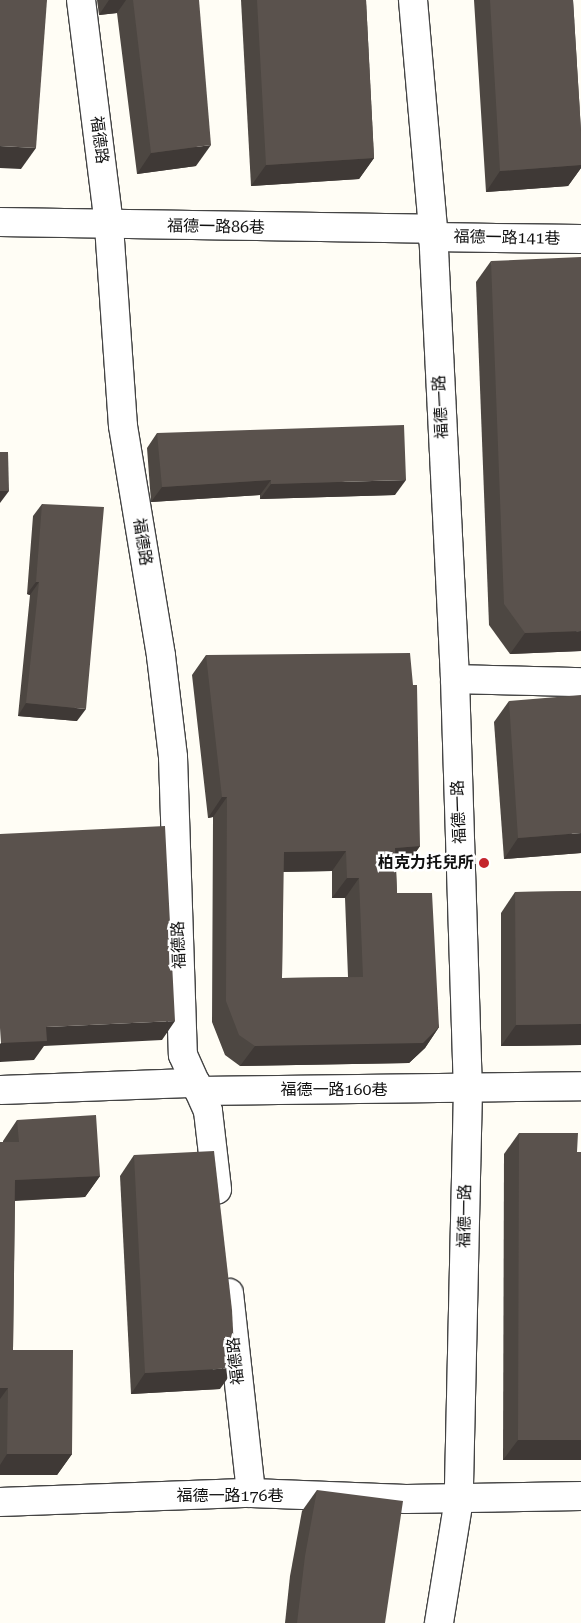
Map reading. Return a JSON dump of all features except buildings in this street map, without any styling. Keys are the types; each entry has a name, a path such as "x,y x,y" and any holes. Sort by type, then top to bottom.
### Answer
{"street":[{"name":"福德路","path":"81,0 109,226 122,426 161,656 173,757 184,1055 208,1111 220,1219"},
{"name":"福德一路","path":"413,0 433,233 455,679 468,1089 459,1499 439,1623"},
{"name":"福德一路86巷","path":"0,222 433,233"},
{"name":"福德一路141巷","path":"433,233 581,239"},
{"path":"455,679 581,682"},
{"name":"福德一路160巷","path":"197,1087 468,1089 581,1086"},
{"path":"1,1090 197,1087"},
{"name":"福德路","path":"226,1268 251,1493"},
{"name":"福德一路176巷","path":"0,1502 251,1493 459,1499 581,1496"}],"place":[{"name":"柏克力托兒所","path":"484,863"}]}
